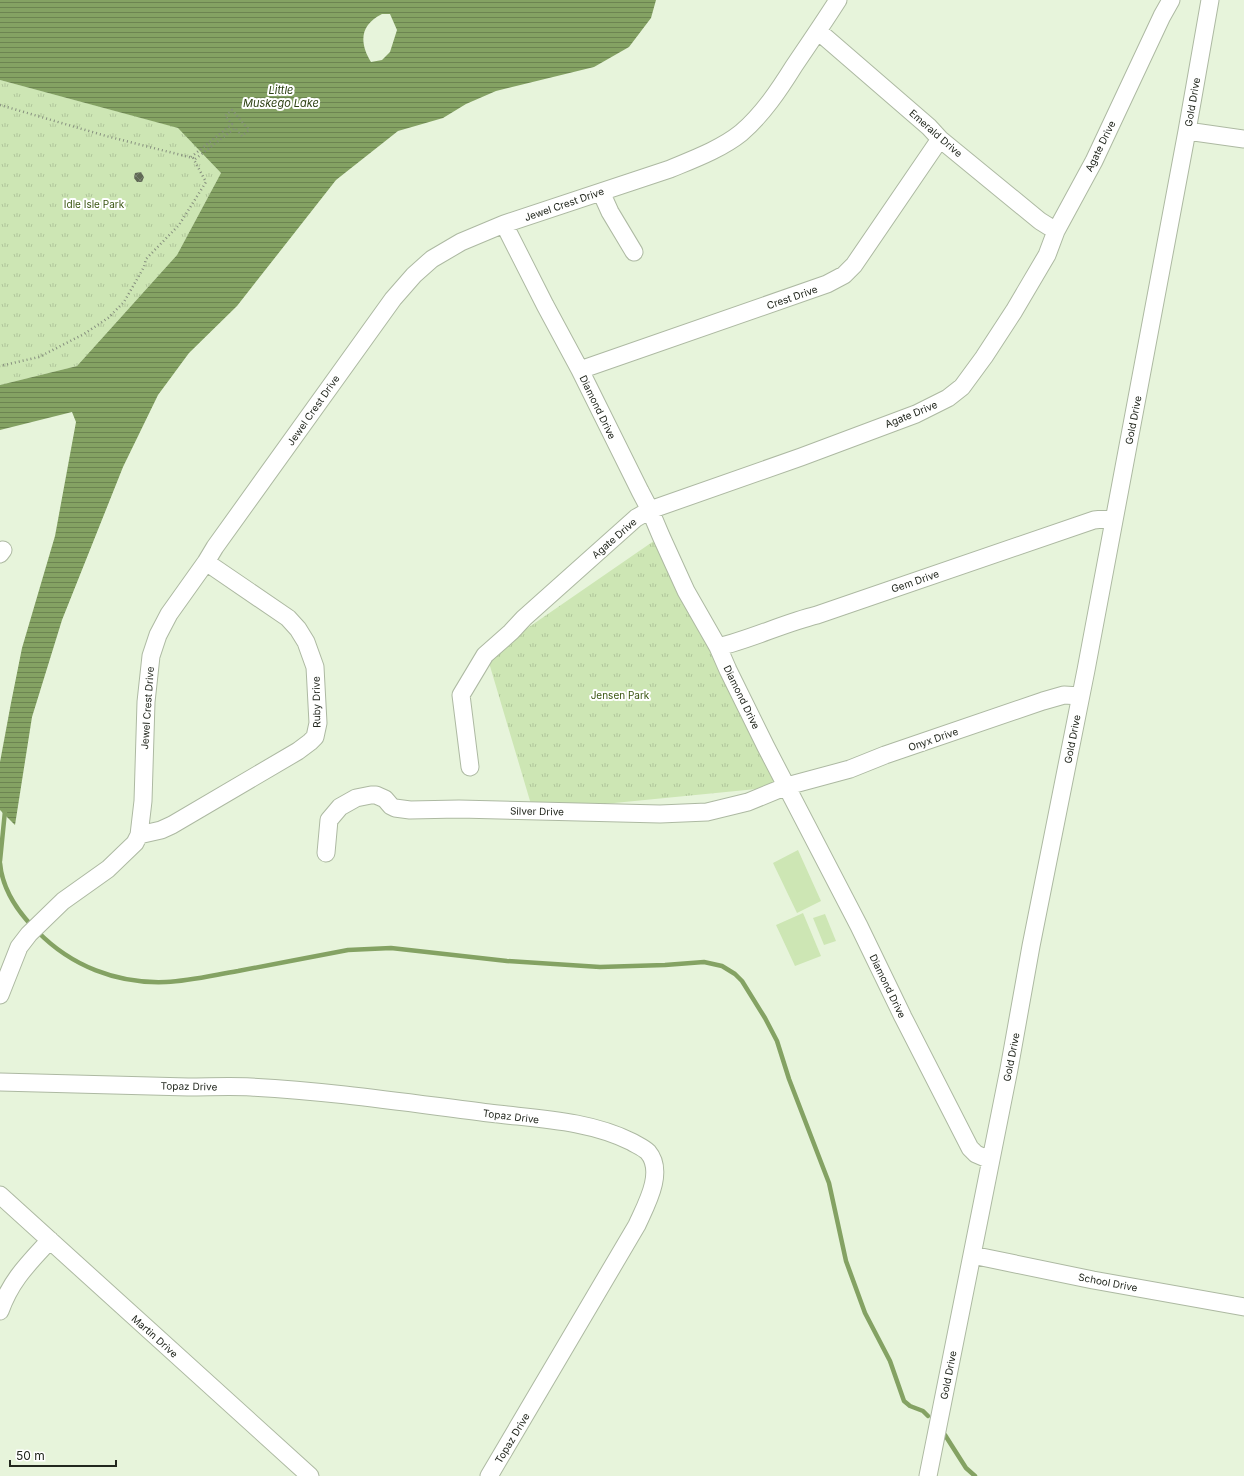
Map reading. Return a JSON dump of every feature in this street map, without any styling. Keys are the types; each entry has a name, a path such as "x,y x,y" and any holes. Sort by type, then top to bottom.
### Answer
{"street":[{"name":"Jewel Crest Drive","path":"0,995 19,947 42,921 63,902 108,870 135,843 139,835 143,801 146,702 151,656 158,635 169,614 215,547 393,298 414,275 432,259 461,242 504,224 670,169 725,144 740,134 754,120 776,93 838,0"},
{"name":"Agate Drive","path":"470,767 460,695 485,655 636,518 650,510 916,414 935,406 962,387 984,357 1029,286 1046,255 1056,232 1094,161 1171,0"},
{"name":"Gold Drive","path":"928,1476 1080,696 1187,130 1210,0"},
{"name":"Emerald Drive","path":"818,31 929,127 940,139 1040,221 1056,232"},
{"path":"1187,130 1244,139"},
{"name":"Crest Drive","path":"580,370 820,287 844,275 854,265 940,139"},
{"path":"601,192 610,212 634,252"},
{"name":"Diamond Drive","path":"504,224 580,370 650,510 686,591 718,647 728,670 859,926 903,1017 970,1148 976,1154 990,1160"},
{"name":"Gem Drive","path":"718,647 736,643 802,619 1094,520 1113,518"},
{"name":"Ruby Drive","path":"139,835 161,830 172,825 298,751 315,737 318,723 315,667 306,642 298,629 288,618 206,562"},
{"name":"Onyx Drive","path":"787,786 850,769 885,755 1043,701 1064,695 1080,696"},
{"name":"Silver Drive","path":"326,854 329,820 340,807 356,798 371,795 385,799 395,808 410,810 459,809 660,814 708,812 748,802 787,786"},
{"name":"Topaz Drive","path":"0,1082 249,1087 404,1101 592,1127 622,1137 648,1151 653,1161 654,1184 637,1225 489,1476"},
{"name":"Martin Drive","path":"0,1195 310,1476"},
{"path":"0,1311 6,1294 15,1280 50,1240"},
{"name":"School Drive","path":"972,1255 1093,1280 1244,1307"}],"path":[{"path":"0,106 106,136 191,157 206,182 179,225 146,259 144,268 124,302 108,318 84,334 39,357 0,366"},
{"path":"191,157 232,124 225,116 232,110 249,130 242,136 235,128 194,160"}],"green space":[{"name":"Idle Isle Park","path":"0,80 179,128 221,173 177,255 77,366 0,385"},
{"name":"Jensen Park","path":"661,536 787,786 533,811 487,656"},
{"path":"798,850 821,901 797,913 773,863"},
{"path":"803,913 821,956 795,966 776,925"},
{"path":"825,914 836,941 824,945 813,918"}],"water":[{"name":"Little Muskego Lake","path":"0,0 656,0 651,18 629,47 594,67 496,91 466,104 443,118 398,131 336,180 237,306 189,353 158,395 123,467 62,620 32,717 15,825 0,810 0,762 22,648 55,536 76,422 72,412 0,430 0,385 77,366 177,255 221,173 178,128 0,80","holes":["382,14 390,14 397,30 390,52 382,60 371,62 367,55 363,41 366,29 369,23 375,18"]}],"building":[{"path":"141,172 144,177 142,182 137,182 134,178 135,173"}],"waterway":[{"path":"0,861 5,811"},
{"path":"0,863 4,881 15,905 32,926"},
{"path":"37,931 50,943 80,963 113,976 148,982 193,979 348,950 391,948 507,961 600,967 704,962 722,966 735,974 742,981 765,1018 777,1041 789,1079 829,1183 846,1261 865,1313 890,1361 904,1401 910,1406 923,1411 928,1416"},
{"path":"945,1435 966,1468 975,1476"}]}
